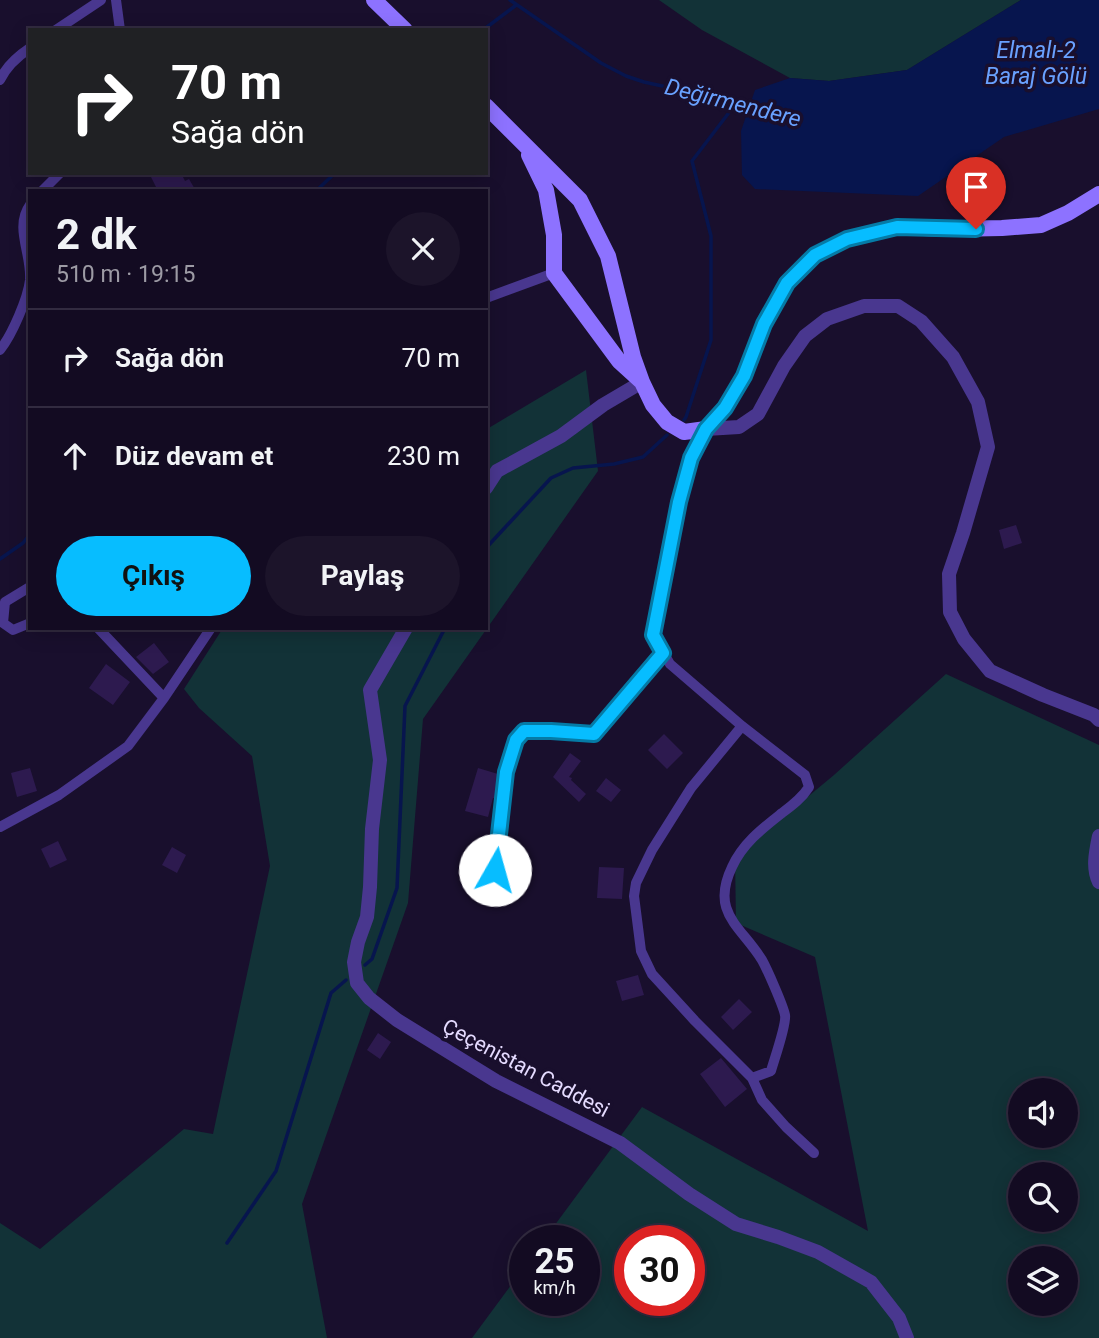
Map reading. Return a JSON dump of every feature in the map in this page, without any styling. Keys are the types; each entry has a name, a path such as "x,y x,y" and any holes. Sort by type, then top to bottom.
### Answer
{"main road":[{"path":"374,0 403,28"},
{"path":"488,108 580,200 608,256 642,382 653,405 667,422 684,432 706,429 725,408 744,376 764,324 787,283 815,255 847,239 897,227 951,229 1041,225 1068,213 1099,194"},
{"path":"521,140 546,190 554,235 554,273 619,361 642,382"}],"street":[{"path":"59,28 101,0"},
{"path":"116,0 120,28"},
{"path":"0,80 3,72 28,49"},
{"path":"44,189 58,175"},
{"path":"27,236 23,218 28,209"},
{"path":"488,297 554,273"},
{"path":"0,350 16,323 28,287"},
{"path":"752,1078 771,1071 786,1016 763,961 730,918 725,900 725,886 732,866 744,846 803,797 808,787 805,775 742,726 670,664 653,635 679,502 691,458 706,429 738,427 758,414 784,366 805,336 827,319 864,306 898,306 921,321 953,357 978,402 988,447 949,574 950,612 964,639 990,671 1097,716"},
{"path":"488,485 497,471 561,436 603,405 642,382"},
{"path":"28,589 5,602 3,623 13,630 28,624"},
{"path":"100,630 164,698"},
{"path":"0,827 59,795 128,746 210,630"},
{"name":"Çeçenistan Caddesi","path":"405,630 370,690 380,760 372,829 367,917 354,962 357,983 369,999 397,1020 496,1081 620,1143 689,1194 736,1224 818,1252 871,1282 899,1318 907,1338"},
{"path":"495,870 506,772 516,740 524,731 594,734 663,653"},
{"path":"742,726 691,788 652,850 636,883 634,896 641,951 652,974 752,1078 762,1100 814,1153"},
{"path":"1099,836 1095,857 1096,878 1099,882"}],"green space":[{"path":"659,0 1021,0 907,70 829,81 790,78 702,30"},
{"path":"586,370 598,471 488,627 488,428"},
{"path":"222,630 486,630 423,719 408,903 302,1204 327,1338 0,1338 0,1223 40,1249 184,1129 213,1134 270,866 252,756 199,708 184,689"},
{"path":"946,674 1099,745 1099,1338 472,1338 509,1288 509,1316 600,1316 600,1225 555,1225 642,1107 868,1231 815,957 736,923 735,857 834,775"}],"water":[{"name":"Elmalı-2 Baraj Gölü","path":"1021,0 1099,0 1099,109 1004,137 918,196 755,189 742,175 741,131 755,90 790,78 829,81 907,70"}],"building":[{"path":"150,175 182,175 185,181 189,179 195,189 173,188 157,189"},
{"path":"1016,525 1022,543 1004,549 999,530"},
{"path":"154,643 169,662 153,674 136,657"},
{"path":"106,664 130,682 113,705 89,688"},
{"path":"664,734 683,753 667,769 648,750"},
{"path":"570,753 581,761 569,777 586,794 579,802 553,777"},
{"path":"30,768 37,791 17,797 11,773"},
{"path":"478,768 498,774 495,799 493,798 488,817 465,811"},
{"path":"606,778 621,790 611,802 596,791"},
{"path":"58,841 67,860 50,868 41,849"},
{"path":"172,847 186,855 177,873 162,865"},
{"path":"599,867 624,868 622,899 597,898"},
{"path":"638,975 644,995 622,1001 616,981"},
{"path":"739,999 752,1012 733,1030 721,1017"},
{"path":"378,1033 391,1042 380,1059 367,1050"},
{"path":"721,1058 747,1089 725,1107 700,1074"}],"waterway":[{"name":"Değirmendere","path":"510,0 601,63 626,76 703,95 749,112"},
{"path":"486,28 515,6"},
{"path":"684,420 711,340 711,236 692,161 734,106"},
{"path":"318,189 333,175"},
{"path":"488,546 551,478 573,468 614,464 643,457 667,435"},
{"path":"0,559 28,537"},
{"path":"365,965 372,959 397,888 405,706 444,630"},
{"path":"227,1243 276,1171 331,993 346,980"}],"route":[{"path":"495,870 506,772 516,740 524,731 594,734 663,653 653,635 679,502 691,458 706,429 725,408 744,376 764,324 787,283 815,255 847,239 897,227 976,229"}]}
